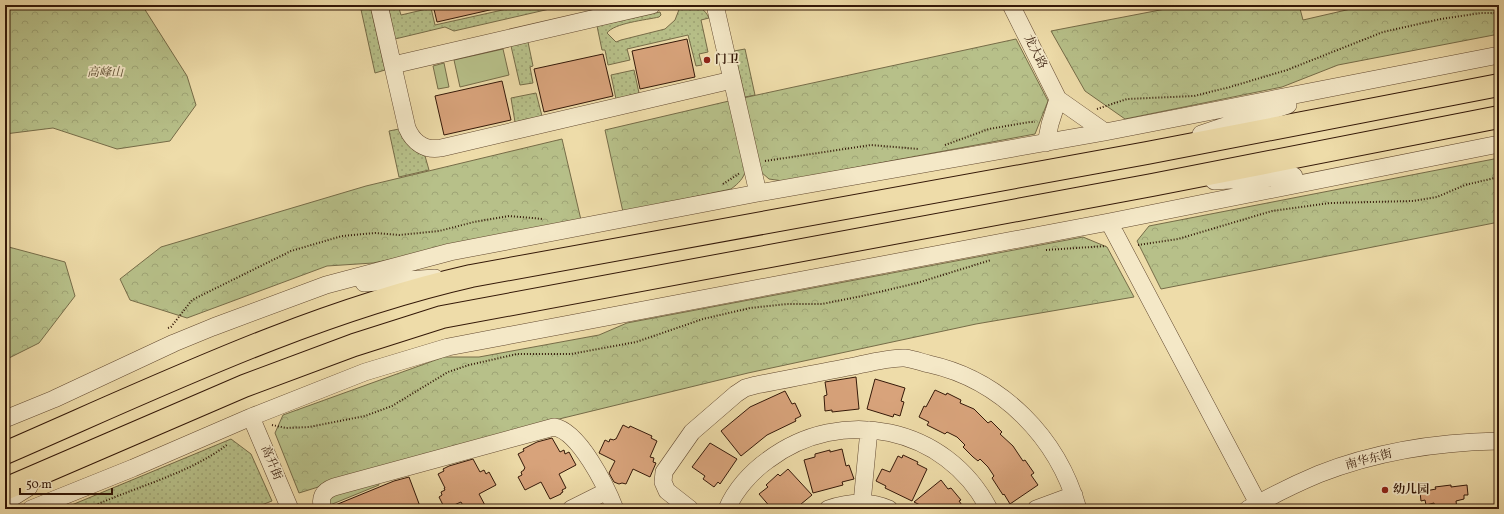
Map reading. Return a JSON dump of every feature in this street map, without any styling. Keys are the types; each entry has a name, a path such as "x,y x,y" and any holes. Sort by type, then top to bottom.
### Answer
{"highway":[{"path":"5,453 229,356 341,314 431,285 472,276 1147,153 1499,85"},
{"path":"5,489 244,386 354,345 442,317 1152,185 1499,117"}],"street":[{"path":"379,5 407,128 410,134 422,146 432,148 448,146 732,80"},
{"path":"393,65 652,5"},
{"path":"715,5 758,193"},
{"name":"龙大路","path":"1011,5 1058,99"},
{"path":"5,419 213,327 326,285 450,252 758,193 1105,132 1499,55"},
{"path":"1147,153 1354,83"},
{"path":"1046,143 1058,99 1105,132"},
{"path":"31,509 253,422 365,372 448,347 1109,222 1499,144"},
{"path":"1152,185 1362,171"},
{"path":"1109,222 1256,507"},
{"path":"326,285 472,276"},
{"path":"690,509 666,491 663,482 664,472 692,432 736,394 745,388 873,362 905,358 946,367 979,381 1007,400 1034,426 1056,456 1076,502 1036,509"},
{"path":"5,430 54,398"},
{"name":"高升街","path":"253,422 290,509"},
{"path":"323,509 321,498 326,491 330,489 554,427 566,432 576,441 598,472 615,509"},
{"path":"728,509 739,489 750,476 776,454 791,445 823,433 840,430 869,430 891,433 908,438 938,453 965,475 976,488 989,509"},
{"path":"862,502 869,430"},
{"name":"南华东街","path":"1256,507 1319,474 1372,457 1422,448 1499,441"},
{"path":"5,502 73,460"},
{"path":"571,509 607,491"},
{"path":"828,509 839,505 862,502 889,509"}],"path":[{"path":"1132,245 1178,239 1272,211 1330,203 1413,201 1437,197 1465,185 1499,177"},
{"path":"1042,250 1110,246"},
{"path":"253,422 286,428 309,427 365,416 392,406 448,372 476,364 517,354 571,354 636,342 709,317 750,308 787,304 822,304 862,296 917,283 997,259"},
{"path":"88,509 171,475 207,457 229,443"}],"green space":[{"name":"高峰山","path":"5,5 142,5 187,76 196,105 170,141 117,149 53,128 5,134"},
{"path":"360,5 370,5 385,70 375,73"},
{"path":"388,5 398,5 401,15 431,8 435,25 525,5 567,5 454,31 445,27 395,39"},
{"path":"687,5 701,8 709,18 701,20 708,52 699,54 702,65 696,66 688,35 627,49 630,60 608,65 605,50 602,50 597,26 660,12 661,15 659,17 623,24 611,30 607,33 616,42 665,29 675,20 680,7"},
{"path":"1186,5 1299,5 1303,20 1368,5 1499,5 1499,34 1338,65 1282,87 1125,119 1085,91 1051,31"},
{"path":"1016,39 1048,101 1035,134 783,181 769,179 761,172 743,98"},
{"path":"528,42 533,66 530,67 533,83 520,85 511,46"},
{"path":"503,49 509,75 460,87 454,60"},
{"path":"745,49 755,95 745,97 734,51"},
{"path":"444,63 449,87 438,89 433,66"},
{"path":"634,70 639,93 616,99 611,75"},
{"path":"536,93 542,116 515,122 511,98"},
{"path":"729,101 746,170 744,176 738,183 731,189 623,212 605,130"},
{"path":"399,129 409,146 416,152 425,156 429,170 399,177 389,131"},
{"path":"562,139 581,220 373,263 327,266 187,318 130,300 120,279 161,247 366,186"},
{"path":"1499,158 1499,222 1161,289 1137,241 1149,226"},
{"path":"1083,237 1107,247 1134,297 976,324 748,373 514,430 408,459 299,493 275,433 283,415 444,357 479,357 599,335 627,323"},
{"path":"5,246 65,262 75,296 39,343 5,360"},
{"path":"231,439 251,454 272,501 251,509 62,509"},
{"path":"377,479 379,485 330,505 327,497"}],"building":[{"path":"433,5 494,5 494,9 437,22"},
{"path":"687,39 695,77 640,89 632,51"},
{"path":"603,54 613,96 544,112 534,69"},
{"path":"502,81 511,120 444,135 435,96"},
{"path":"856,377 859,409 832,412 832,410 825,411 824,396 827,395 825,382"},
{"path":"875,379 905,388 901,401 904,402 900,416 894,414 893,417 867,409"},
{"path":"935,390 946,395 947,393 961,400 960,403 974,409 988,423 991,421 1002,432 1000,434 1013,446 1023,461 1025,460 1034,473 1031,475 1038,485 1010,504 992,478 994,476 988,467 980,459 978,461 973,457 963,447 965,445 957,437 947,432 945,434 927,425 929,422 919,417 924,406 926,407"},
{"path":"785,391 792,404 795,403 801,416 795,419 796,421 767,435 741,456 721,431 750,407"},
{"path":"623,425 629,428 630,426 652,436 651,438 657,441 650,457 654,458 653,462 656,463 650,477 633,469 626,484 619,484 614,482 609,473 615,461 599,453 605,440 609,442 610,439 616,439"},
{"path":"552,438 560,452 564,450 565,454 569,452 576,465 559,474 566,488 562,490 563,492 561,494 550,499 541,482 525,490 518,477 522,475 521,472 525,468 518,454 524,451 523,449 537,442"},
{"path":"710,443 737,459 720,484 718,482 714,487 703,479 705,476 692,467"},
{"path":"842,449 846,466 849,465 854,479 842,482 843,485 813,493 804,460 815,457 815,454 830,450 830,452"},
{"path":"903,455 918,462 917,464 927,469 912,501 885,488 886,486 876,481 882,469 890,472 898,456 902,458"},
{"path":"473,459 480,472 484,470 486,474 489,472 496,485 479,494 487,509 465,509 461,502 445,509 439,497 442,495 441,492 445,490 445,488 438,474 449,466"},
{"path":"788,469 812,495 795,509 772,509 759,494 768,487 766,485 778,474 780,476"},
{"path":"409,477 421,509 333,509 333,506 394,481"},
{"path":"941,480 948,489 951,488 961,500 959,501 965,509 928,509 914,502"},
{"path":"1451,485 1451,487 1467,485 1468,495 1464,495 1464,499 1456,501 1457,509 1435,509 1434,503 1426,505 1425,500 1421,501 1420,492 1436,489 1435,487"}],"place":[{"name":"门卫","path":"707,60"},
{"name":"幼儿园","path":"1385,490"}]}
